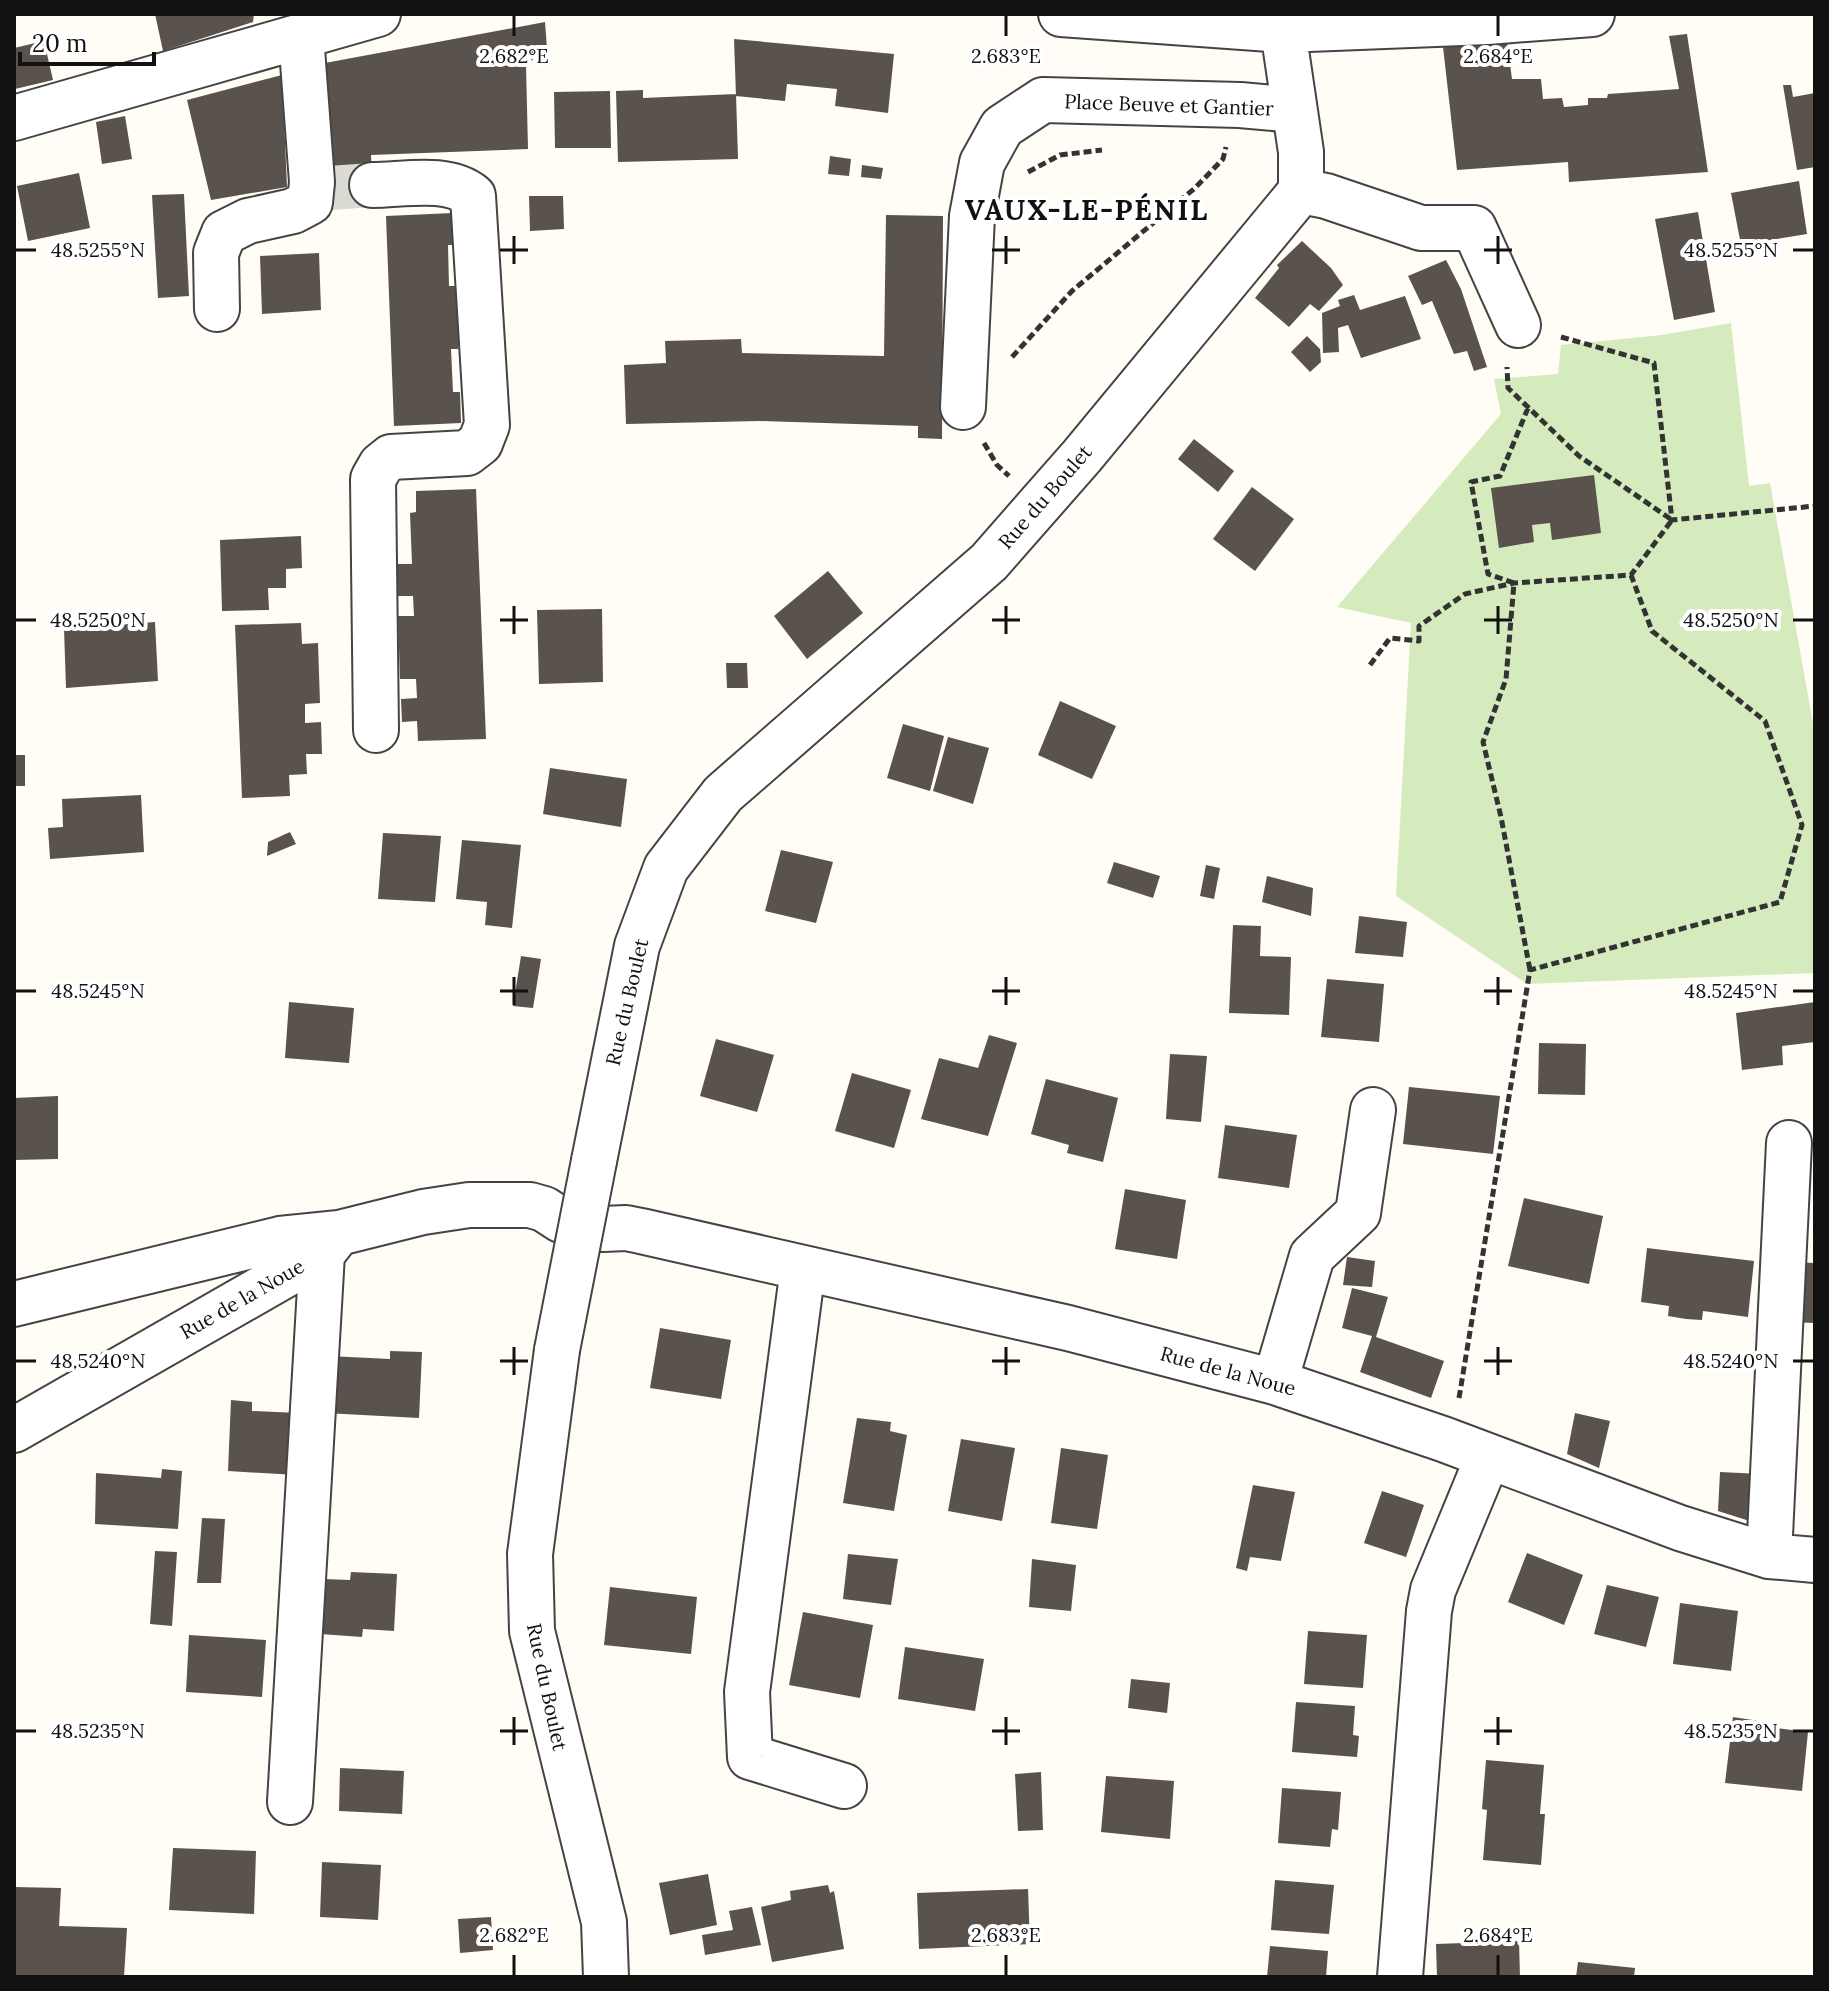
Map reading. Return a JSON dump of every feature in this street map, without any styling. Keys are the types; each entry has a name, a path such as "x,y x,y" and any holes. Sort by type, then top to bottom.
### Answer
{"street":[{"path":"14,118 378,14"},
{"path":"1061,14 1283,30 1592,14"},
{"path":"1283,30 1301,152 1301,191 1326,196 1421,228 1474,228 1518,325"},
{"path":"301,36 338,187"},
{"name":"Place Beuve et Gantier","path":"974,421 972,216 982,163 1002,127 1043,100 1240,105 1294,110"},
{"path":"217,309 216,253 224,233 248,221 293,211 338,187 449,184 463,188 473,196 487,425 480,443 467,453 391,457 381,465 373,479 376,730"},
{"name":"Rue du Boulet","path":"606,1977 604,1922 532,1631 530,1554 557,1350 594,1161 637,946 666,868 723,794 989,562 1082,456 1301,191"},
{"path":"1275,1382 1312,1256 1358,1213 1373,1110"},
{"path":"1769,1556 1789,1143"},
{"name":"Rue de la Noue","path":"14,1430 330,1243 423,1212 469,1205 530,1205 544,1209 561,1220 603,1229 626,1228 1068,1328 1275,1382 1443,1439 1680,1528 1769,1556 1815,1560"},
{"name":"Rue de la Noue","path":"14,1304 280,1239 330,1243"},
{"path":"290,1802 330,1243"},
{"path":"803,1268 747,1692 750,1757 844,1786"},
{"path":"1400,1977 1429,1611 1433,1590 1488,1457"}],"path":[{"path":"1011,357 1072,291 1195,188 1223,159 1230,127 1240,105"},
{"path":"1019,177 1060,155 1105,149"},
{"path":"1370,665 1390,638 1419,641 1419,626 1465,594 1514,583 1631,575 1672,520 1654,363 1518,325 1506,339 1508,388 1579,456 1672,520 1815,506"},
{"path":"1514,583 1488,574 1471,482 1500,476 1528,408"},
{"path":"974,421 984,447 997,465 1015,481"},
{"path":"1530,970 1780,902 1802,825 1765,721 1652,631 1631,575"},
{"path":"1443,1439 1457,1409 1530,970 1501,817 1483,742 1506,679 1514,583"}],"green space":[{"path":"1731,323 1749,486 1770,483 1815,735 1815,973 1527,984 1396,896 1411,623 1337,607 1501,414 1494,379 1558,374 1561,345 1662,335"}],"building":[{"path":"155,14 254,14 253,22 163,51"},
{"path":"545,22 547,48 526,65 528,149 371,155 373,196 331,197 325,63"},
{"path":"1506,33 1512,79 1541,79 1543,99 1562,98 1564,107 1588,105 1588,98 1607,98 1608,94 1679,89 1669,36 1687,34 1708,172 1569,182 1568,162 1457,170 1442,38"},
{"path":"734,39 894,54 888,113 835,106 837,89 787,84 785,101 736,96"},
{"path":"44,41 53,80 15,89 14,48"},
{"path":"282,75 287,187 211,200 187,100"},
{"path":"1783,85 1791,85 1793,97 1815,93 1815,167 1797,170"},
{"path":"643,90 643,98 736,94 738,159 618,162 616,91"},
{"path":"610,91 611,148 555,148 554,92"},
{"path":"125,116 132,159 102,164 96,122"},
{"path":"830,156 851,159 849,176 828,174"},
{"path":"862,165 883,168 881,179 861,177"},
{"path":"79,173 90,228 28,241 17,186"},
{"path":"1799,181 1807,234 1741,245 1731,193"},
{"path":"184,194 189,296 158,298 152,195"},
{"path":"529,196 563,196 564,229 530,231"},
{"path":"1698,212 1715,312 1674,320 1655,219"},
{"path":"453,213 455,245 448,245 449,286 458,286 458,349 451,349 453,392 460,392 461,423 394,426 386,216"},
{"path":"886,215 943,216 942,439 918,438 918,426 759,421 626,424 624,365 666,363 665,341 741,339 742,353 884,356"},
{"path":"1302,241 1331,268 1343,285 1319,311 1310,304 1289,327 1255,298 1279,268 1277,265"},
{"path":"319,253 321,310 262,314 260,256"},
{"path":"1446,260 1461,289 1487,367 1474,371 1467,351 1454,354 1432,301 1422,305 1408,276"},
{"path":"1354,295 1360,310 1405,296 1421,339 1361,358 1348,325 1338,328 1339,352 1323,353 1322,313 1340,306 1338,300"},
{"path":"1307,336 1320,349 1321,362 1310,372 1291,352"},
{"path":"1194,439 1234,471 1218,492 1178,459"},
{"path":"1594,475 1601,533 1552,540 1550,523 1532,525 1534,542 1499,548 1491,488"},
{"path":"1252,487 1294,519 1255,571 1213,539"},
{"path":"476,489 486,739 418,741 417,721 402,722 401,699 417,698 416,679 400,679 398,616 414,616 413,596 397,596 396,564 412,564 410,513 416,512 416,491"},
{"path":"301,536 302,568 286,569 286,588 268,588 269,610 222,611 220,540"},
{"path":"828,571 863,613 807,659 774,616"},
{"path":"602,609 603,682 539,684 537,610"},
{"path":"155,622 158,681 66,688 64,629"},
{"path":"301,623 302,644 318,643 320,703 305,704 305,723 321,722 322,754 306,754 307,774 289,775 290,796 242,798 235,625"},
{"path":"726,663 747,663 748,688 727,688"},
{"path":"1060,701 1116,726 1092,779 1038,755"},
{"path":"903,724 944,736 930,791 887,778"},
{"path":"948,737 989,748 973,804 933,791"},
{"path":"14,755 25,755 25,786 14,786"},
{"path":"550,768 627,779 621,827 543,814"},
{"path":"141,795 144,852 50,859 48,828 63,827 62,799"},
{"path":"290,832 296,844 267,856 268,842"},
{"path":"383,833 441,836 435,902 378,899"},
{"path":"462,840 521,845 512,928 485,925 487,902 456,899"},
{"path":"781,850 833,862 816,923 765,911"},
{"path":"1114,862 1160,876 1153,898 1107,883"},
{"path":"1206,865 1220,868 1214,899 1200,896"},
{"path":"1267,876 1313,888 1311,916 1262,902"},
{"path":"1359,916 1407,922 1403,957 1355,953"},
{"path":"1233,925 1261,926 1260,956 1291,957 1289,1015 1229,1013"},
{"path":"521,956 541,959 533,1008 513,1006"},
{"path":"1327,979 1384,984 1379,1042 1321,1037"},
{"path":"289,1002 354,1008 349,1063 285,1058"},
{"path":"1815,1002 1815,1042 1782,1046 1783,1065 1742,1070 1736,1013"},
{"path":"989,1035 1017,1043 988,1136 921,1119 939,1058 978,1068"},
{"path":"716,1039 774,1055 757,1112 700,1096"},
{"path":"1539,1043 1586,1044 1585,1095 1538,1094"},
{"path":"1170,1054 1207,1056 1201,1122 1166,1119"},
{"path":"852,1073 911,1090 894,1148 835,1131"},
{"path":"1046,1079 1118,1098 1103,1162 1067,1153 1069,1145 1031,1134"},
{"path":"1409,1087 1500,1096 1493,1154 1403,1144"},
{"path":"58,1096 58,1159 14,1160 14,1098"},
{"path":"1225,1125 1297,1135 1289,1188 1218,1178"},
{"path":"1125,1189 1186,1200 1177,1259 1115,1249"},
{"path":"1524,1198 1603,1216 1589,1284 1508,1266"},
{"path":"1647,1248 1754,1261 1748,1317 1703,1311 1702,1320 1686,1319 1668,1316 1669,1306 1641,1302"},
{"path":"1347,1257 1375,1261 1372,1287 1343,1285"},
{"path":"1792,1262 1815,1263 1815,1323 1789,1322"},
{"path":"1352,1288 1388,1297 1376,1337 1444,1361 1431,1398 1360,1372 1372,1336 1342,1328"},
{"path":"660,1328 731,1340 721,1399 650,1388"},
{"path":"390,1351 422,1352 419,1418 325,1413 329,1356 390,1359"},
{"path":"231,1400 252,1402 252,1411 299,1413 296,1475 228,1471"},
{"path":"1575,1413 1610,1421 1599,1468 1567,1454"},
{"path":"857,1418 891,1422 890,1431 907,1435 894,1511 843,1503"},
{"path":"961,1439 1015,1448 1002,1521 948,1511"},
{"path":"1061,1448 1108,1455 1097,1529 1051,1523"},
{"path":"162,1469 182,1471 178,1529 95,1524 96,1473 161,1478"},
{"path":"1720,1472 1761,1474 1759,1524 1718,1511"},
{"path":"1253,1485 1295,1492 1281,1561 1250,1557 1247,1571 1236,1568"},
{"path":"1382,1491 1424,1505 1406,1557 1364,1543"},
{"path":"202,1518 225,1519 221,1583 197,1583"},
{"path":"155,1551 177,1552 172,1626 150,1624"},
{"path":"1527,1553 1583,1575 1564,1625 1508,1602"},
{"path":"848,1554 898,1559 891,1605 843,1599"},
{"path":"1032,1559 1076,1565 1071,1611 1029,1607"},
{"path":"351,1572 397,1574 394,1631 363,1629 362,1637 320,1634 323,1579 350,1580"},
{"path":"1607,1585 1659,1597 1646,1647 1594,1634"},
{"path":"610,1587 697,1597 691,1654 604,1645"},
{"path":"1680,1603 1738,1611 1731,1671 1673,1664"},
{"path":"803,1612 873,1625 860,1698 789,1685"},
{"path":"1308,1631 1367,1635 1363,1688 1304,1684"},
{"path":"189,1635 266,1640 262,1697 186,1692"},
{"path":"905,1647 984,1659 975,1711 898,1699"},
{"path":"1131,1679 1170,1683 1167,1713 1128,1708"},
{"path":"1296,1702 1355,1706 1353,1735 1359,1736 1357,1757 1292,1752"},
{"path":"1733,1717 1759,1721 1759,1726 1808,1732 1802,1791 1725,1783"},
{"path":"1486,1760 1544,1765 1540,1814 1545,1814 1541,1865 1483,1860 1487,1810 1482,1809"},
{"path":"340,1768 404,1771 402,1814 339,1811"},
{"path":"1041,1772 1043,1830 1018,1831 1015,1774"},
{"path":"1106,1776 1174,1781 1170,1839 1101,1832"},
{"path":"1282,1788 1341,1792 1338,1830 1332,1829 1330,1847 1278,1843"},
{"path":"173,1848 256,1851 254,1914 169,1910"},
{"path":"322,1862 381,1865 378,1920 320,1917"},
{"path":"708,1874 717,1925 670,1935 659,1883"},
{"path":"1275,1880 1334,1885 1329,1934 1271,1930"},
{"path":"828,1885 830,1893 834,1891 844,1949 772,1962 761,1907 791,1900 790,1891"},
{"path":"14,1887 61,1888 59,1926 127,1928 124,1977 14,1977"},
{"path":"1028,1889 1030,1944 919,1949 917,1893"},
{"path":"752,1907 761,1945 705,1955 702,1935 733,1930 729,1911"},
{"path":"491,1917 493,1950 460,1953 458,1919"},
{"path":"1519,1941 1520,1977 1437,1977 1436,1944"},
{"path":"1270,1946 1328,1951 1326,1977 1267,1977"},
{"path":"1578,1962 1635,1968 1634,1977 1576,1977"}],"tunnel":[{"path":"330,188 372,185"}],"district":[{"name":"VAUX-LE-PÉNIL","path":"1087,210"}]}
